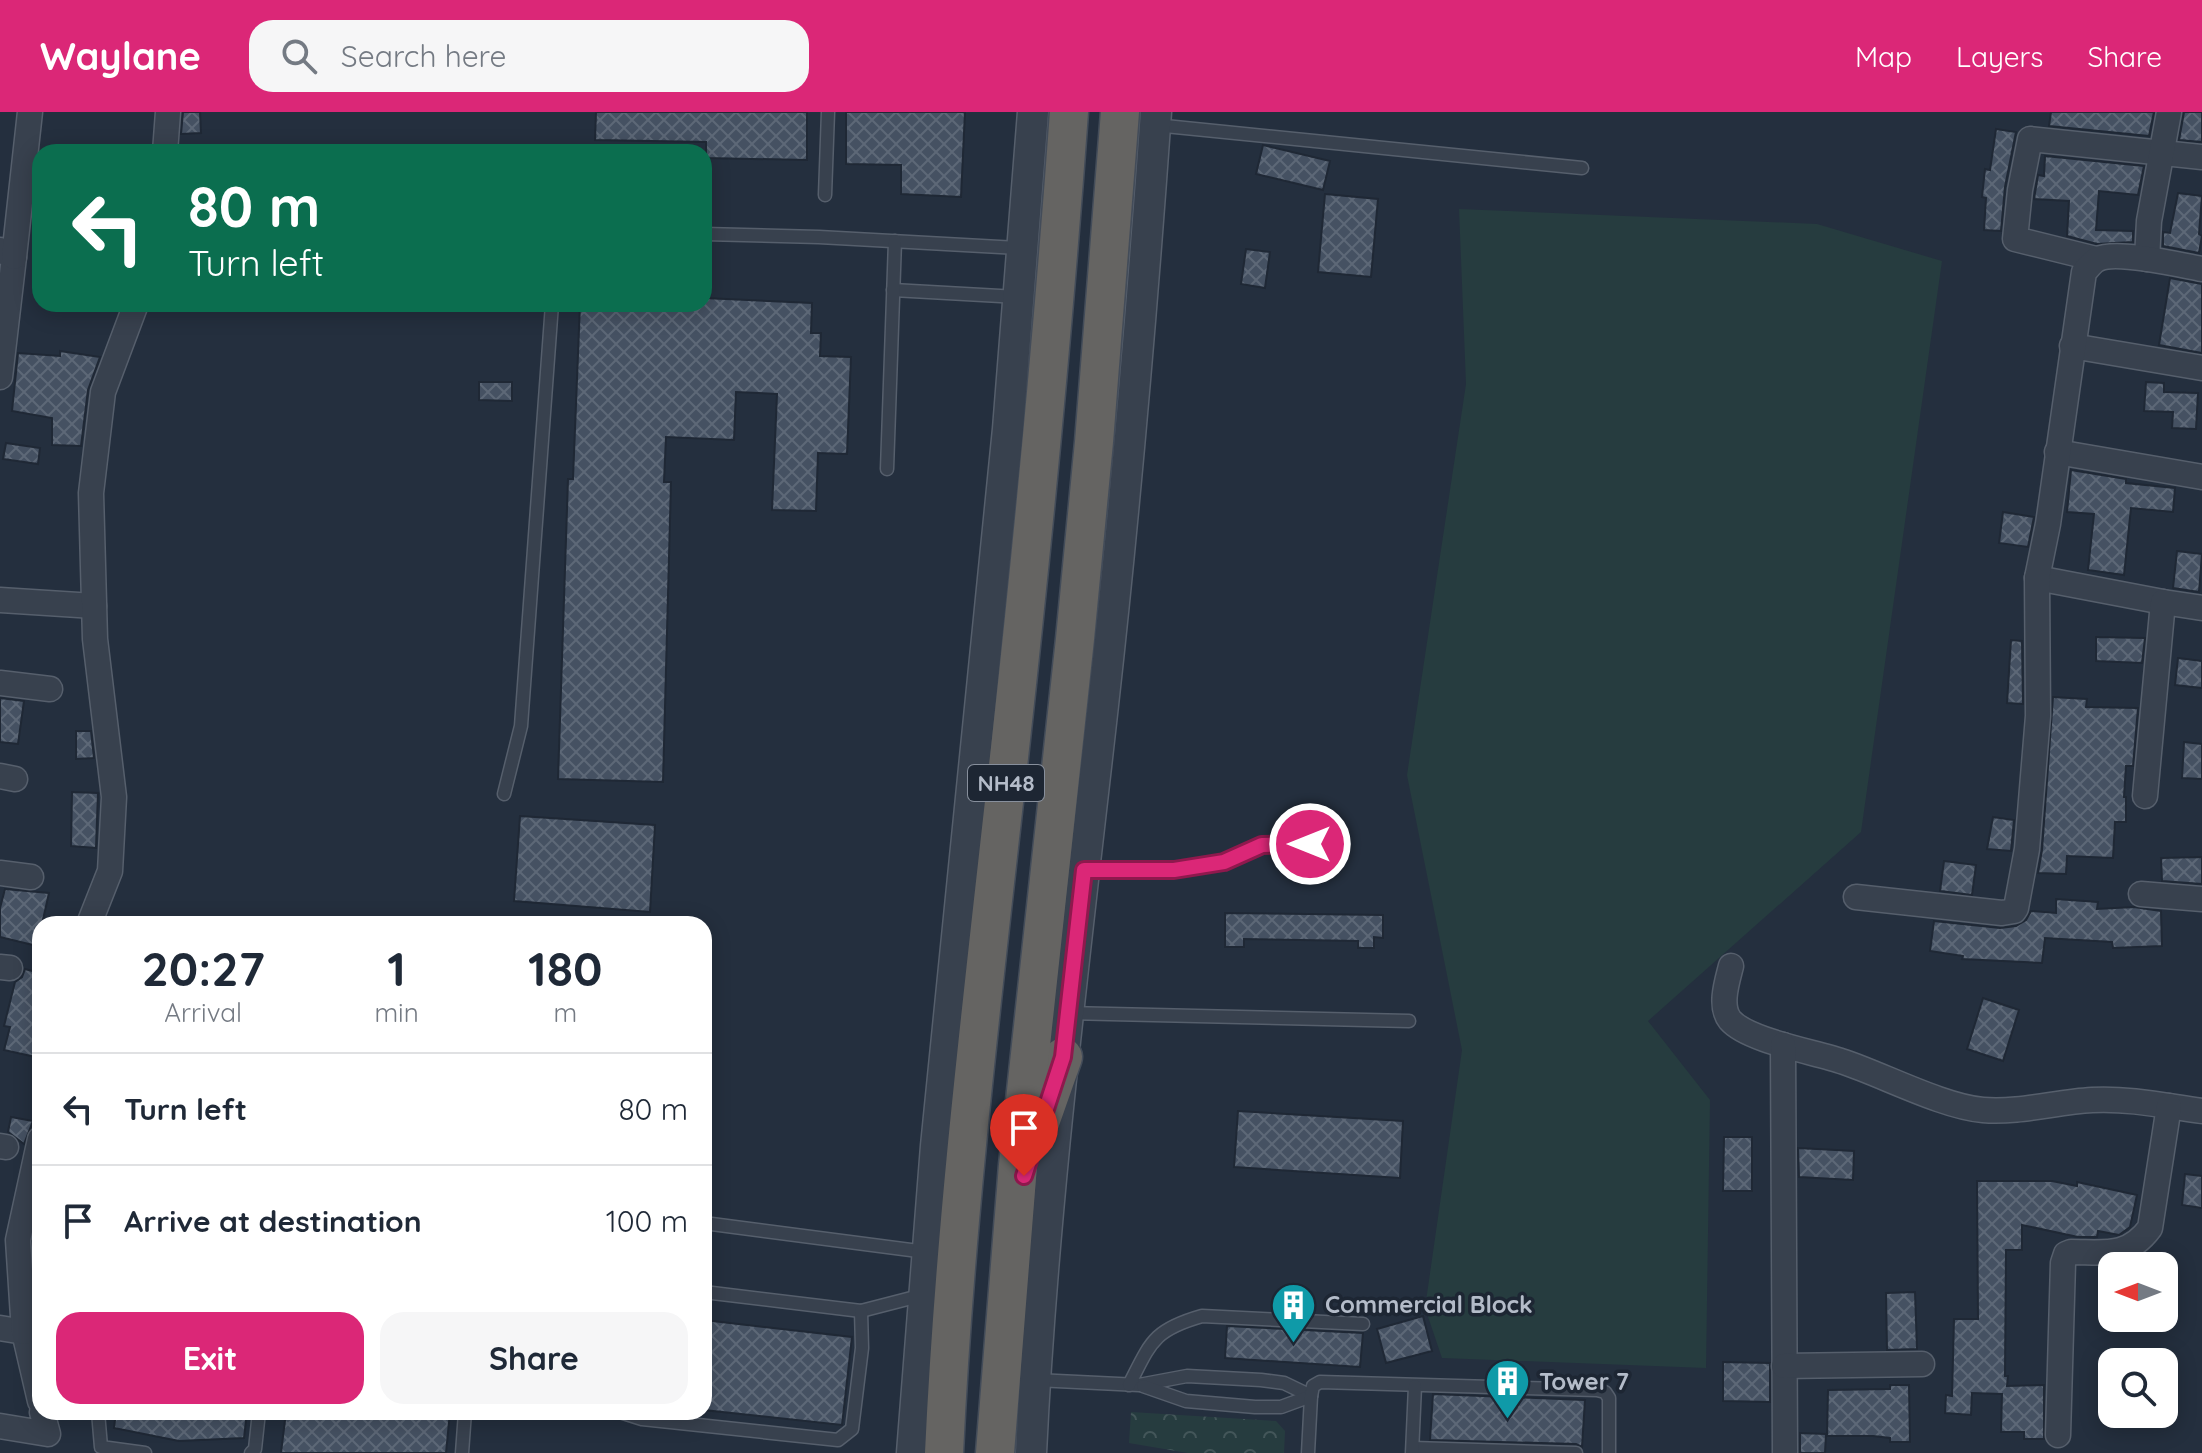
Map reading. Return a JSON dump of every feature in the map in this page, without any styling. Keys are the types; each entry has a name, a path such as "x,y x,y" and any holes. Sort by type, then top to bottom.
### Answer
{"highway":[{"name":"NH48","path":"944,1453 979,1029 1046,413 1069,112"},
{"name":"NH48","path":"995,1453 1012,1229 1078,609 1120,112"},
{"path":"1012,1229 1030,1153 1063,1057"}],"street":[{"path":"0,377 7,254 30,112"},
{"path":"166,144 168,112"},
{"path":"912,1453 926,1252 1024,248 1033,112"},
{"path":"2147,259 2149,221 2169,112"},
{"path":"1031,1453 1067,1013 1120,544 1155,118"},
{"path":"2202,157 2030,139 2015,239 2096,259 2110,256 2147,259 2202,269"},
{"path":"1856,897 2002,913 2016,908 2027,849 2038,716 2037,578 2084,272 2096,259"},
{"path":"92,916 110,871 114,797 95,639 91,493 103,392 133,312"},
{"path":"2072,346 2202,368"},
{"path":"2057,452 2202,477"},
{"path":"2037,578 2202,608"},
{"path":"0,600 94,606"},
{"path":"2145,796 2163,602"},
{"path":"0,683 50,689"},
{"path":"0,873 31,877"},
{"path":"2141,894 2202,899"},
{"path":"1731,966 1724,997 1727,1016 1737,1027 1783,1045 1842,1061 1959,1105 1982,1110 2094,1099 2128,1100 2202,1111"},
{"path":"1783,1045 1785,1453"},
{"path":"2058,1435 2061,1278 2066,1254 2120,1252 2139,1243 2150,1228 2169,1106"},
{"path":"32,1165 9,1239 12,1330 32,1381"},
{"path":"1784,1366 1922,1364"},
{"path":"0,1426 46,1433"}],"lane":[{"path":"825,195 828,112"},
{"path":"1155,118 1582,168"},
{"path":"712,234 1024,248"},
{"path":"887,469 895,241"},
{"path":"893,290 1019,297"},
{"path":"504,794 521,726 551,312"},
{"path":"1084,870 1174,870 1224,862 1262,845 1334,844"},
{"path":"1067,1013 1409,1021"},
{"path":"712,1224 926,1252"},
{"path":"712,1293 861,1311 923,1295"},
{"path":"651,1420 838,1440 852,1429 862,1348 861,1311"},
{"path":"1134,1385 1155,1337 1180,1322 1202,1316 1363,1324"},
{"path":"1036,1380 1134,1385 1187,1376 1261,1380 1284,1383 1311,1396"},
{"path":"1308,1453 1311,1396 1313,1386 1320,1382 1597,1390 1605,1392 1609,1398 1609,1453"},
{"path":"1134,1385 1186,1401 1255,1407 1281,1407 1311,1396"},
{"path":"1415,1386 1412,1450 1576,1453"},
{"path":"99,1420 101,1447 145,1453"},
{"path":"251,1453 255,1449 258,1420"},
{"path":"462,1453 464,1420"}],"green space":[{"path":"1459,209 1817,224 1942,261 1861,832 1648,1021 1710,1100 1706,1368 1442,1358 1425,1308 1462,1050 1407,775 1466,384"},
{"path":"1131,1412 1276,1421 1285,1431 1284,1453 1188,1453 1129,1443"}],"building":[{"path":"183,112 200,112 201,133 181,134"},
{"path":"596,112 807,112 807,160 712,158 712,144 706,142 595,140"},
{"path":"846,112 965,112 961,197 901,194 901,165 846,164"},
{"path":"2051,112 2154,112 2149,136 2049,126"},
{"path":"2184,112 2202,112 2202,142 2179,140"},
{"path":"1996,129 2016,132 2005,187 2001,231 1984,230 1986,198 1982,197 1985,169 1990,170"},
{"path":"1263,145 1330,161 1323,190 1256,174"},
{"path":"2045,156 2144,166 2138,195 2099,191 2096,230 2133,231 2133,242 2097,244 2067,236 2069,201 2034,199 2038,175 2044,176"},
{"path":"2178,193 2202,196 2199,253 2163,246 2163,232 2170,233"},
{"path":"1325,194 1378,199 1371,277 1318,272"},
{"path":"1246,249 1270,252 1265,288 1241,284"},
{"path":"2170,278 2202,284 2202,353 2159,345"},
{"path":"712,298 812,303 811,333 821,333 820,356 851,357 847,454 818,453 816,511 772,510 777,394 736,392 734,440 666,437 664,482 671,482 663,782 558,779 568,479 573,479 580,312 712,312"},
{"path":"60,351 100,357 88,390 81,446 52,445 52,418 12,411 18,353 60,356"},
{"path":"479,382 512,382 512,401 479,400"},
{"path":"2146,382 2164,383 2164,392 2198,393 2196,429 2172,428 2173,412 2144,411"},
{"path":"6,443 40,448 38,464 3,459"},
{"path":"2071,470 2126,479 2126,483 2175,488 2173,512 2131,508 2124,575 2088,570 2094,514 2067,512"},
{"path":"2003,512 2034,517 2028,547 1999,543"},
{"path":"2177,551 2202,554 2199,592 2173,588"},
{"path":"2096,637 2145,638 2142,663 2096,661"},
{"path":"2011,640 2022,641 2023,704 2007,703"},
{"path":"2178,658 2202,661 2202,688 2175,685"},
{"path":"2053,697 2087,699 2086,707 2138,708 2133,766 2126,766 2126,822 2115,822 2113,858 2067,856 2066,874 2038,873"},
{"path":"0,698 24,701 18,744 0,742"},
{"path":"76,731 91,731 94,758 76,759"},
{"path":"2184,742 2202,744 2202,779 2182,778"},
{"path":"72,792 98,793 96,848 71,846"},
{"path":"520,816 655,825 650,912 514,901"},
{"path":"1993,817 2014,820 2011,851 1987,849"},
{"path":"2202,857 2202,884 2162,881 2161,858"},
{"path":"1944,861 1976,865 1972,895 1940,891"},
{"path":"5,889 49,893 44,916 32,916 32,945 0,937 0,908"},
{"path":"2056,899 2098,902 2097,909 2134,907 2161,911 2162,946 2113,948 2112,942 2045,938 2042,963 1962,959 1963,956 1930,951 1934,921 2000,928 2016,926 2026,920 2031,911 2056,913"},
{"path":"1225,913 1383,915 1383,938 1374,937 1374,948 1358,948 1358,941 1244,939 1244,947 1225,947"},
{"path":"25,969 32,971 32,1056 4,1050 10,1027 4,1026 15,982 22,977"},
{"path":"1983,998 2019,1010 2003,1061 1967,1049"},
{"path":"1238,1111 1403,1121 1400,1178 1234,1167"},
{"path":"11,1117 32,1121 24,1144 8,1132"},
{"path":"1724,1137 1752,1137 1752,1191 1723,1191"},
{"path":"1798,1148 1854,1151 1853,1180 1799,1177"},
{"path":"2185,1174 2202,1176 2202,1208 2182,1205"},
{"path":"1977,1181 2052,1181 2077,1186 2077,1182 2137,1195 2130,1227 2119,1235 2098,1231 2097,1237 2078,1237 2022,1225 2022,1250 2006,1250 2007,1386 2044,1385 2044,1439 2024,1439 2024,1432 2001,1432 2002,1394 1972,1393 1971,1415 1945,1413 1946,1395 1952,1396 1954,1319 1978,1319"},
{"path":"1915,1292 1917,1349 1887,1350 1886,1293"},
{"path":"1423,1316 1432,1351 1386,1363 1377,1329"},
{"path":"712,1321 852,1337 842,1425 712,1411"},
{"name":"Commercial Block","path":"1227,1326 1363,1333 1360,1367 1225,1358"},
{"path":"1723,1362 1770,1363 1770,1402 1723,1401"},
{"path":"1890,1385 1909,1385 1910,1442 1890,1442 1890,1438 1873,1436 1827,1436 1828,1390 1890,1389"},
{"name":"Tower 7","path":"1433,1394 1585,1400 1582,1447 1576,1444 1430,1440"},
{"path":"115,1420 246,1420 244,1438 179,1441 114,1428"},
{"path":"285,1420 449,1420 446,1453 281,1453"},
{"path":"1800,1433 1826,1434 1825,1453 1800,1453"}],"place":[{"name":"Commercial Block","path":"1294,1344"},
{"name":"Tower 7","path":"1508,1421"}],"route":[{"path":"1024,1176 1063,1057 1084,870 1174,870 1224,862 1262,845 1310,844"}]}
